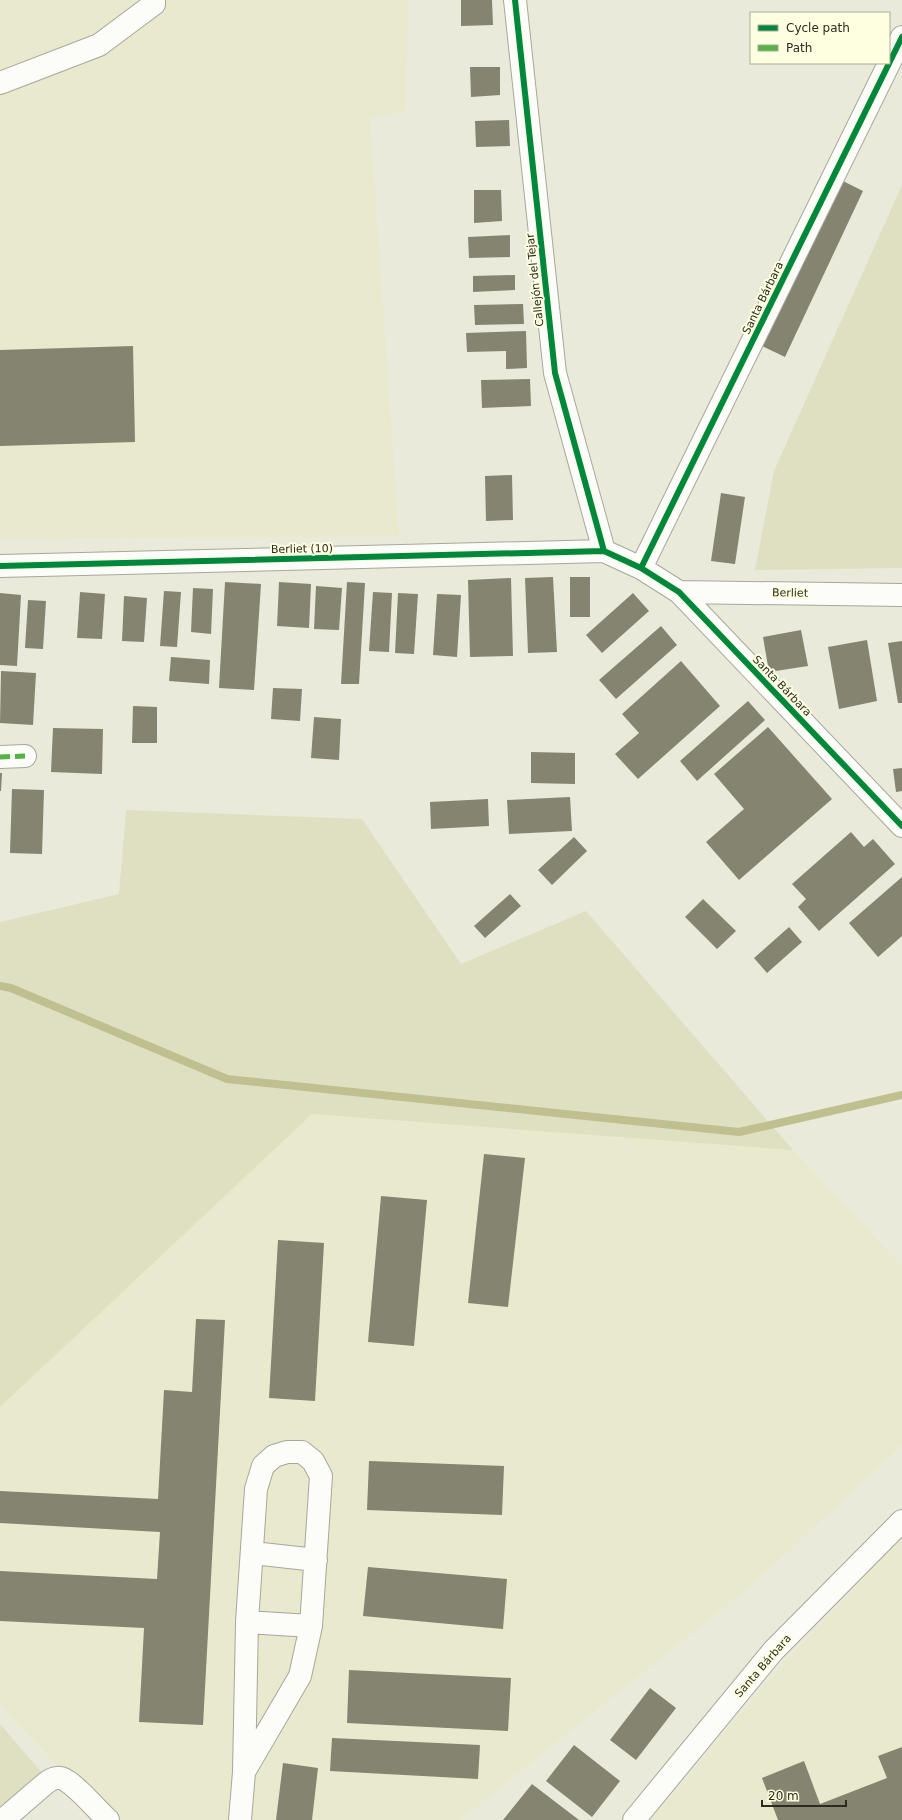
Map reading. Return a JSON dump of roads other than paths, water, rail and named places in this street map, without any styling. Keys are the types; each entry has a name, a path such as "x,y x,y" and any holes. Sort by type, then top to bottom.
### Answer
{"street":[{"path":"0,83 99,45 154,4 154,0"},
{"name":"Callejón del Tejar","path":"515,0 555,373 604,551"},
{"name":"Santa Bárbara","path":"890,60 902,36"},
{"name":"Santa Bárbara","path":"641,568 888,64"},
{"name":"Berliet (10)","path":"0,566 604,551"},
{"name":"Santa Bárbara","path":"604,551 641,568 679,592 902,826"},
{"name":"Berliet","path":"679,592 902,595"},
{"path":"0,757 25,756"},
{"path":"240,1820 244,1772 247,1622 253,1553 256,1489 263,1466 274,1456 287,1452 302,1452 313,1461 321,1476 311,1626 300,1676 244,1772"},
{"name":"Santa Bárbara","path":"634,1820 773,1651 902,1521"},
{"path":"253,1553 316,1560"},
{"path":"247,1622 311,1626"},
{"path":"3,1820 46,1783 53,1779 60,1778 70,1783 108,1820"}],"waterway":[{"path":"0,986 11,988 227,1079 739,1132 902,1095"}]}
